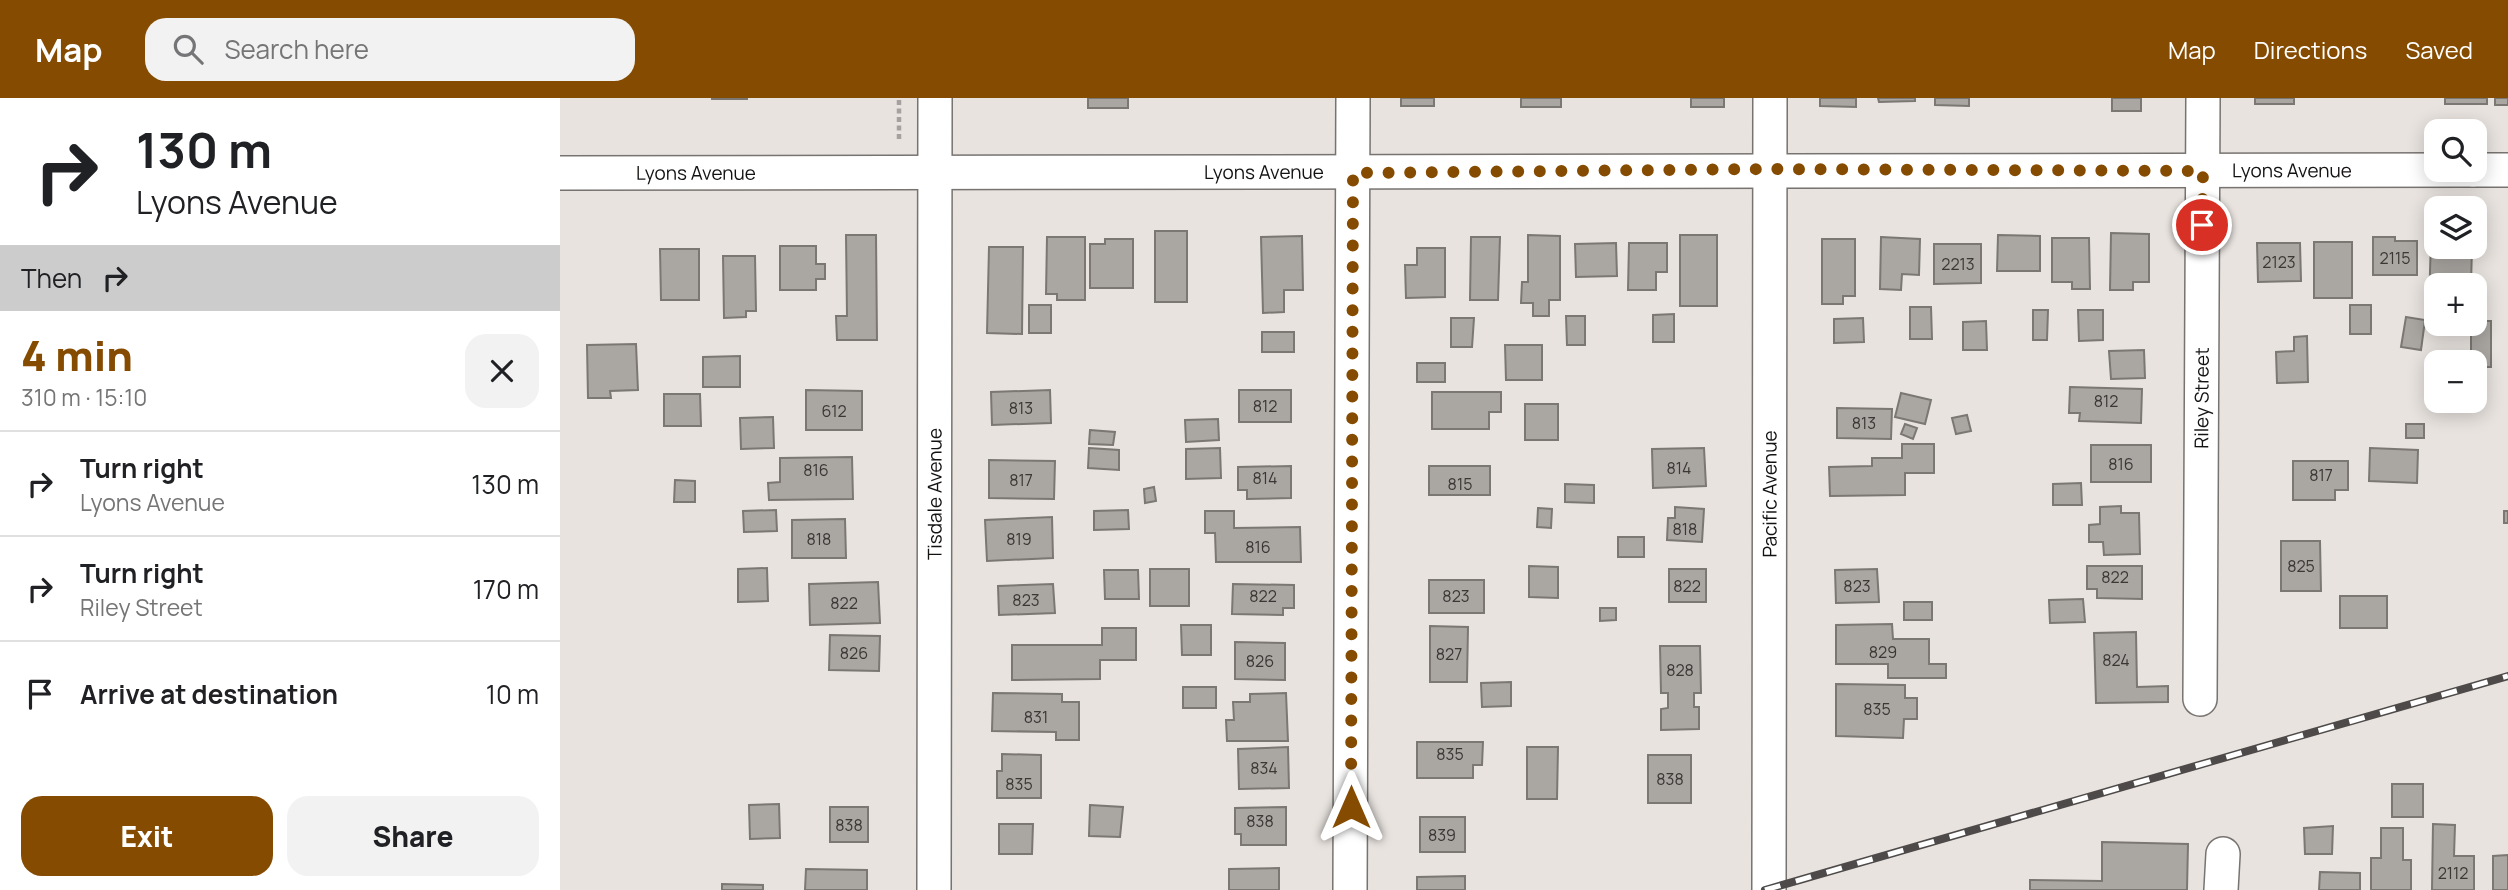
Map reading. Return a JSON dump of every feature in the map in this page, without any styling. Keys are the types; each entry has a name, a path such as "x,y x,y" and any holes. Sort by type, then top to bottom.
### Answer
{"street":[{"name":"Tisdale Avenue","path":"934,890 935,98"},
{"path":"1350,890 1353,98"},
{"name":"Pacific Avenue","path":"1769,890 1770,98"},
{"name":"Riley Street","path":"2200,699 2203,98"},
{"name":"Lyons Avenue","path":"560,173 1353,173 1769,169 2424,170"},
{"name":"Lyons Avenue","path":"2487,170 2508,170"},
{"path":"2221,890 2223,853"}],"building":[{"path":"747,98 747,99 712,99"},
{"path":"1088,98 1128,98 1128,108 1088,108"},
{"path":"1401,98 1434,98 1434,106 1401,106"},
{"path":"1521,98 1561,98 1561,107 1521,107"},
{"path":"1691,98 1724,98 1724,107 1691,107"},
{"path":"1820,98 1856,98 1856,107 1820,106"},
{"path":"1878,98 1915,98 1915,101 1879,102"},
{"path":"1935,98 1969,98 1969,106 1935,105"},
{"path":"2112,98 2141,98 2141,111 2112,111"},
{"path":"2255,98 2294,98 2294,104 2255,104"},
{"path":"2445,98 2487,98 2487,104 2445,104"},
{"path":"2495,98 2508,98 2508,105 2495,105"},
{"path":"1155,231 1187,231 1187,302 1155,302"},
{"path":"2111,233 2149,234 2149,282 2133,282 2133,290 2110,290"},
{"path":"846,235 876,235 877,340 837,340 836,316 847,316"},
{"path":"1528,235 1560,236 1560,300 1549,300 1549,316 1533,316 1533,303 1521,303 1522,282 1528,282"},
{"path":"1680,235 1717,235 1717,306 1680,306"},
{"path":"1998,235 2040,236 2040,271 1997,271"},
{"path":"1302,236 1303,290 1284,290 1284,312 1263,313 1261,237"},
{"path":"1047,237 1085,237 1085,300 1057,300 1057,294 1046,294"},
{"path":"1471,237 1500,237 1498,300 1470,300"},
{"path":"1881,237 1920,239 1919,275 1902,274 1901,290 1880,289"},
{"path":"2373,237 2417,241 2417,275 2373,275"},
{"path":"2052,238 2089,238 2090,289 2072,289 2072,282 2052,282"},
{"path":"1105,239 1133,239 1133,288 1090,288 1090,244 1105,244"},
{"path":"1822,239 1855,239 1855,296 1843,296 1843,304 1822,304"},
{"path":"2314,242 2352,242 2352,298 2314,298"},
{"path":"1616,243 1617,276 1576,277 1575,244"},
{"path":"1629,243 1667,243 1667,272 1656,272 1656,290 1628,290"},
{"path":"2257,243 2300,243 2301,281 2258,282"},
{"path":"1934,244 1981,244 1981,283 1934,284"},
{"path":"780,246 816,246 816,264 825,264 825,279 816,279 816,290 780,290"},
{"path":"989,247 1023,247 1022,334 987,333"},
{"path":"1417,248 1445,248 1445,297 1406,298 1405,265 1417,265"},
{"path":"660,249 699,249 699,300 661,300"},
{"path":"723,256 755,256 756,311 746,311 746,317 724,318"},
{"path":"2430,259 2472,259 2471,273 2430,273"},
{"path":"1029,305 1051,305 1051,333 1029,333"},
{"path":"2350,305 2371,305 2371,334 2350,334"},
{"path":"1910,307 1931,307 1932,339 1910,339"},
{"path":"2033,310 2048,310 2047,340 2033,340"},
{"path":"2078,310 2103,310 2103,340 2079,341"},
{"path":"1674,314 1674,342 1653,342 1653,315"},
{"path":"1566,316 1585,316 1585,345 1567,345"},
{"path":"2406,317 2424,320 2421,350 2401,347"},
{"path":"1451,318 1474,318 1472,347 1451,347"},
{"path":"1863,318 1864,342 1834,343 1834,319"},
{"path":"1986,321 1987,350 1963,350 1963,322"},
{"path":"2487,321 2491,321 2491,367 2487,367 2487,350 2471,350 2471,336 2487,336"},
{"path":"1262,332 1294,332 1294,352 1262,352"},
{"path":"2307,336 2308,382 2277,383 2276,352 2294,351 2294,337"},
{"path":"636,344 638,390 610,391 611,398 588,398 587,345"},
{"path":"1505,345 1542,345 1542,380 1506,380"},
{"path":"2144,350 2145,378 2111,379 2109,351"},
{"path":"740,356 740,387 703,387 703,357"},
{"path":"1417,363 1445,363 1445,382 1417,382"},
{"path":"2070,387 2142,389 2141,423 2079,421 2080,413 2069,413"},
{"path":"806,390 862,391 862,430 806,430"},
{"path":"1050,390 1051,423 992,425 991,392"},
{"path":"1239,390 1291,390 1291,422 1239,422"},
{"path":"1432,392 1501,392 1501,412 1489,412 1489,429 1432,429"},
{"path":"1901,393 1931,400 1925,424 1895,417"},
{"path":"664,394 700,394 701,426 664,426"},
{"path":"1525,404 1558,404 1558,440 1525,440"},
{"path":"1837,408 1892,409 1891,439 1837,438"},
{"path":"1967,415 1971,431 1956,434 1952,418"},
{"path":"773,417 774,448 741,449 740,418"},
{"path":"1218,419 1219,440 1186,442 1185,420"},
{"path":"1905,424 1917,428 1913,439 1901,434"},
{"path":"2406,424 2424,424 2424,438 2406,438"},
{"path":"1090,430 1115,432 1113,445 1089,444"},
{"path":"1902,444 1934,444 1934,473 1905,473 1905,495 1830,496 1829,467 1872,466 1872,458 1902,458"},
{"path":"2091,445 2151,445 2151,482 2091,482"},
{"path":"1089,448 1119,450 1119,470 1088,468"},
{"path":"1220,448 1221,478 1186,479 1186,449"},
{"path":"1704,448 1706,486 1653,488 1652,449"},
{"path":"2370,448 2418,450 2417,483 2369,481"},
{"path":"852,457 853,499 769,500 768,483 780,482 780,458"},
{"path":"989,460 1055,461 1054,499 989,498"},
{"path":"2293,461 2348,461 2348,490 2335,490 2335,500 2293,500"},
{"path":"1291,466 1291,498 1247,499 1247,490 1238,490 1238,467"},
{"path":"1429,466 1490,466 1490,495 1429,495"},
{"path":"675,480 695,481 695,502 674,502"},
{"path":"2081,483 2082,505 2053,505 2053,484"},
{"path":"1565,484 1594,485 1594,503 1565,502"},
{"path":"1154,487 1156,501 1145,503 1144,489"},
{"path":"2121,506 2121,513 2139,513 2140,554 2104,555 2103,542 2089,542 2089,525 2100,524 2100,507"},
{"path":"1675,507 1704,509 1702,542 1667,540 1668,518 1675,518"},
{"path":"1538,508 1552,509 1551,528 1537,527"},
{"path":"776,510 777,531 744,532 743,511"},
{"path":"1128,510 1129,529 1094,530 1094,511"},
{"path":"1205,511 1234,511 1234,528 1300,527 1301,562 1216,562 1215,533 1205,533"},
{"path":"2504,511 2508,511 2508,523 2504,523"},
{"path":"1052,517 1053,558 987,561 985,520"},
{"path":"845,519 846,558 792,558 792,520"},
{"path":"1618,537 1644,537 1644,557 1618,557"},
{"path":"2281,541 2320,541 2321,591 2281,591"},
{"path":"1529,566 1558,567 1558,598 1529,597"},
{"path":"2087,566 2142,566 2142,599 2097,598 2097,589 2087,589"},
{"path":"767,568 768,601 738,602 738,569"},
{"path":"1150,569 1189,569 1189,606 1150,606"},
{"path":"1669,569 1706,569 1706,602 1669,602"},
{"path":"1877,569 1879,602 1836,603 1835,570"},
{"path":"1104,570 1138,570 1139,599 1105,599"},
{"path":"1429,580 1484,580 1484,613 1429,613"},
{"path":"878,582 880,623 810,625 809,584"},
{"path":"1053,584 1055,613 999,615 998,586"},
{"path":"1233,584 1294,585 1294,608 1283,608 1283,615 1232,614"},
{"path":"2340,596 2387,596 2387,628 2340,628"},
{"path":"2083,599 2085,622 2050,623 2049,600"},
{"path":"1904,602 1932,602 1932,620 1904,620"},
{"path":"1600,608 1616,608 1616,620 1600,621"},
{"path":"1892,624 1893,639 1929,639 1929,664 1946,664 1946,678 1888,678 1888,664 1836,664 1836,625"},
{"path":"1181,625 1211,625 1211,655 1182,655"},
{"path":"1430,626 1468,627 1467,682 1430,682"},
{"path":"1102,628 1136,628 1136,660 1100,660 1100,679 1012,680 1012,645 1102,645"},
{"path":"2136,632 2137,687 2168,686 2168,702 2096,703 2094,633"},
{"path":"830,635 880,636 879,671 829,670"},
{"path":"1235,642 1285,643 1285,680 1235,679"},
{"path":"1660,646 1700,646 1701,693 1694,693 1694,707 1699,707 1699,729 1661,730 1661,709 1668,708 1668,693 1661,693"},
{"path":"1511,682 1511,706 1482,707 1481,683"},
{"path":"1836,684 1905,685 1905,698 1917,698 1917,719 1904,719 1903,738 1836,736"},
{"path":"1183,687 1216,687 1216,708 1183,708"},
{"path":"993,693 1062,694 1062,702 1079,702 1079,740 1056,740 1056,732 992,731"},
{"path":"1286,693 1288,741 1227,741 1226,720 1234,720 1233,702 1250,702 1250,694"},
{"path":"1417,742 1483,742 1482,765 1473,765 1473,778 1417,778"},
{"path":"1288,747 1289,788 1239,789 1238,749"},
{"path":"1527,747 1558,747 1557,799 1527,799"},
{"path":"1002,754 1041,755 1041,798 997,798 997,771 1002,771"},
{"path":"1648,755 1691,755 1691,803 1648,803"},
{"path":"2392,784 2423,784 2423,817 2392,817"},
{"path":"779,804 780,838 750,839 749,805"},
{"path":"1090,805 1123,807 1120,837 1089,836"},
{"path":"830,807 868,807 868,842 830,842"},
{"path":"1286,807 1286,845 1241,845 1241,834 1235,834 1235,808"},
{"path":"1420,817 1465,817 1465,852 1420,852"},
{"path":"999,824 1033,824 1032,854 999,854"},
{"path":"2433,824 2455,825 2454,856 2474,856 2474,890 2432,890"},
{"path":"2333,826 2332,854 2305,854 2304,828"},
{"path":"2381,828 2403,828 2403,860 2411,860 2411,890 2371,890 2371,858 2381,858"},
{"path":"2102,842 2188,844 2187,890 2030,890 2030,880 2102,881"},
{"path":"2508,855 2508,890 2493,890 2493,856"},
{"path":"1279,868 1279,890 1229,890 1229,869"},
{"path":"806,869 867,870 867,890 805,890"},
{"path":"2320,872 2360,873 2360,890 2319,890"},
{"path":"1465,876 1465,890 1417,890 1417,877"},
{"path":"722,884 763,885 763,890 722,890"}],"railway":[{"path":"1765,890 2508,676"}],"route":[{"path":"1351,807 1353,173 1769,169 2203,171 2202,225"}]}
